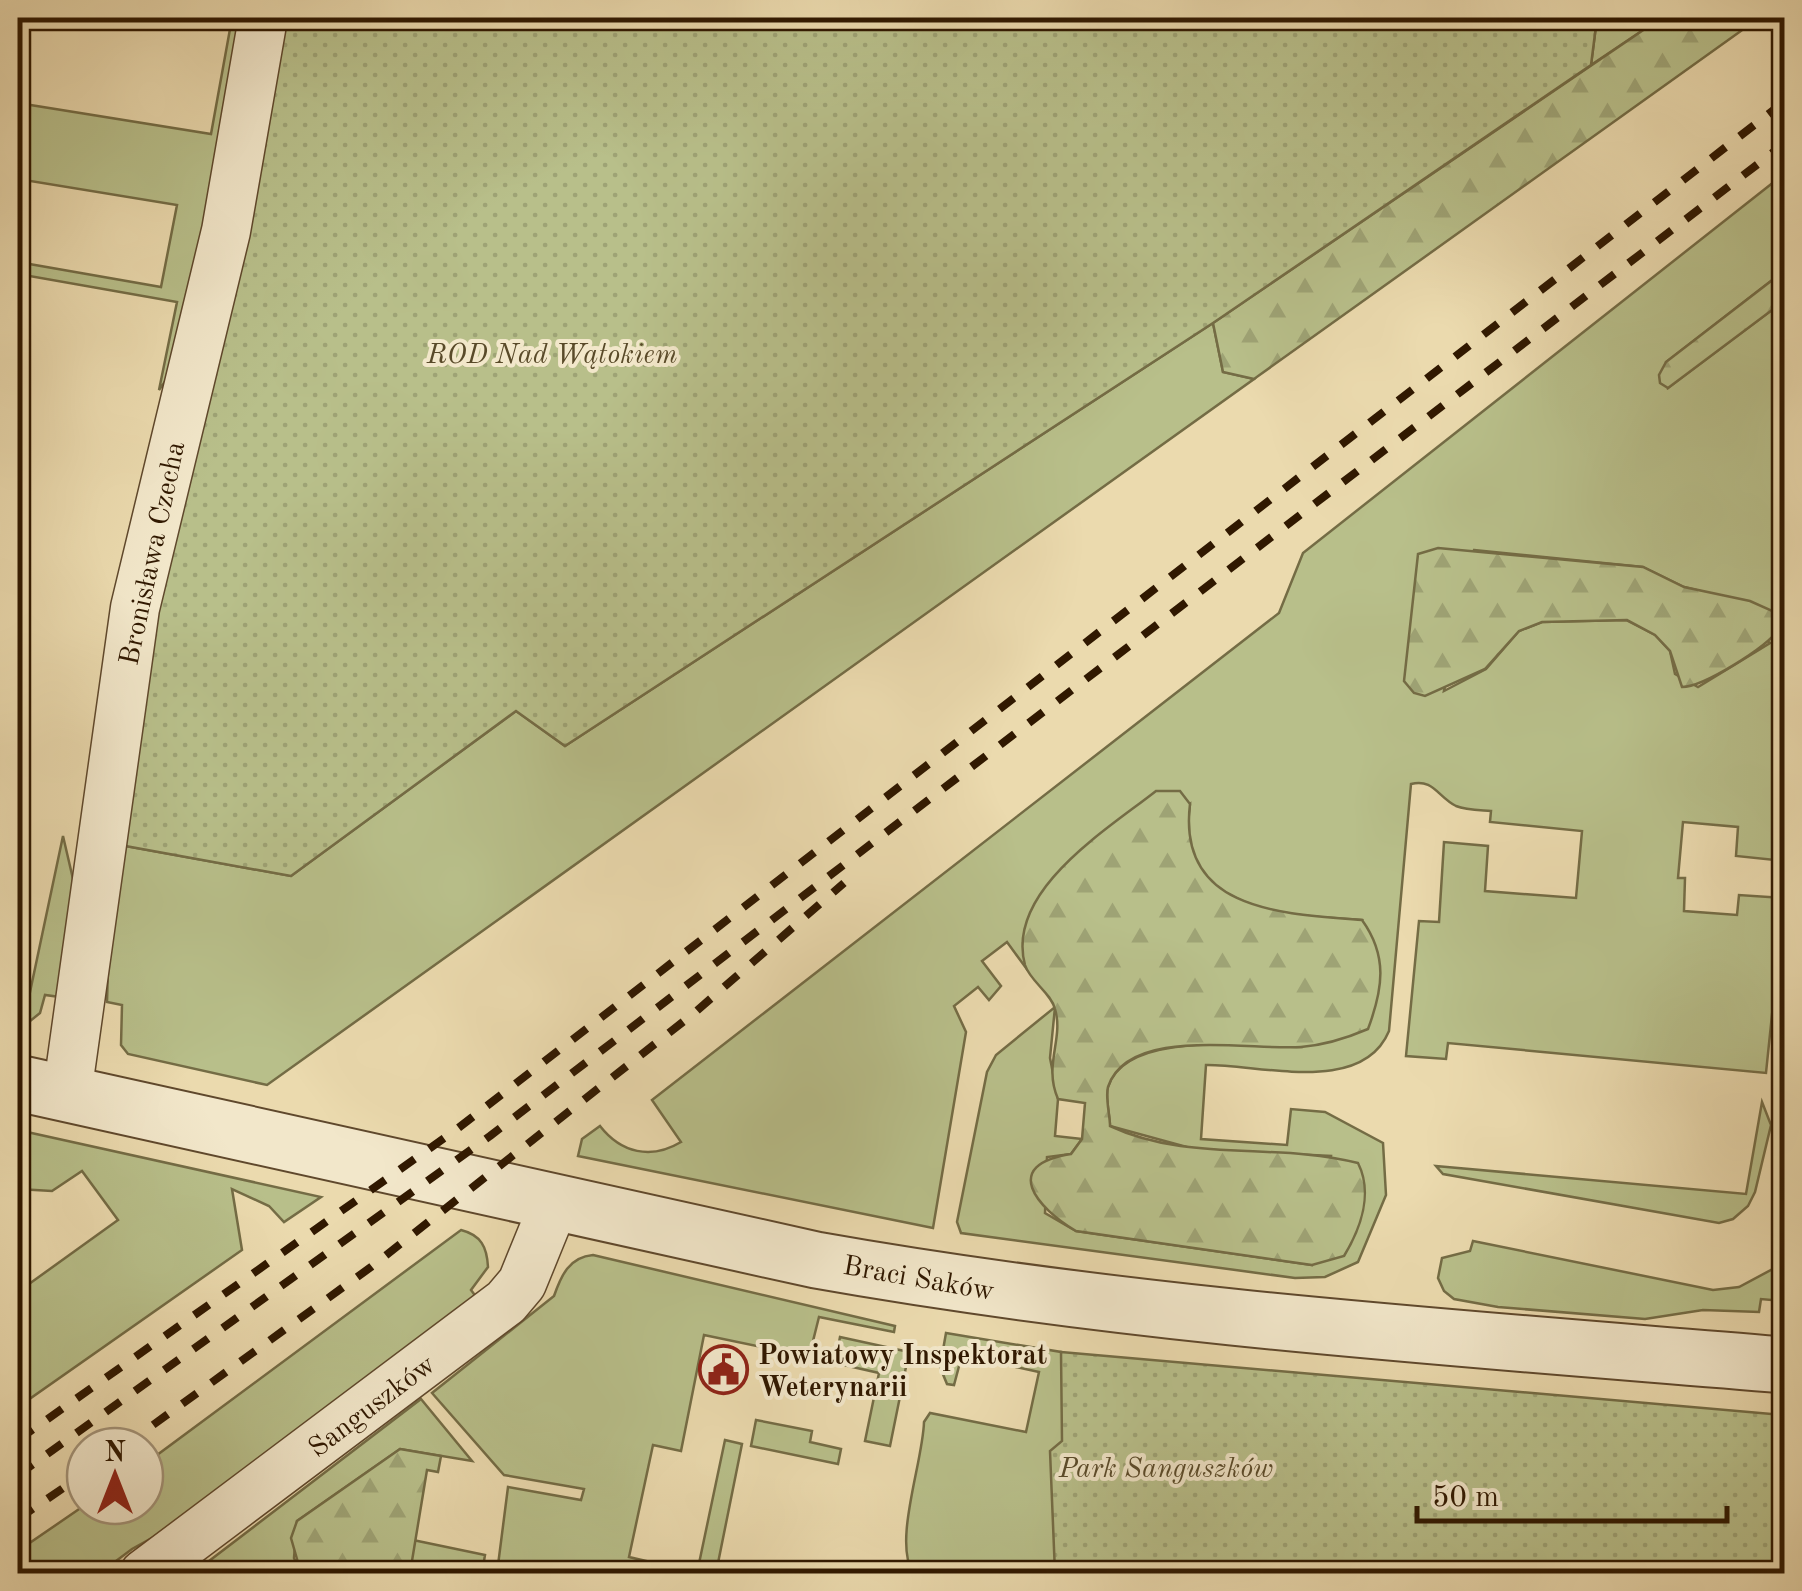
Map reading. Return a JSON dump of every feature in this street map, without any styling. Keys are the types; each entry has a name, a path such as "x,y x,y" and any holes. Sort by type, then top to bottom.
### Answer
{"street":[{"name":"Bronisława Czecha","path":"42,1088 135,608 226,232 263,18"},
{"name":"Braci Saków","path":"42,1088 816,1260 1020,1294 1363,1331 1784,1366"},
{"name":"Sanguszków","path":"144,1574 506,1302 522,1282 555,1202"}],"green space":[{"path":"232,18 252,18 169,376 159,390 177,302 18,274 18,262 161,287 177,205 18,179 18,103 211,134"},
{"name":"ROD Nad Wątokiem","path":"273,18 1597,18 1591,65 1213,323 565,746 516,711 291,876 120,845 152,609"},
{"path":"1597,18 1661,18 1591,65"},
{"path":"1661,18 1759,18 1254,379 1223,372 1213,323"},
{"path":"1784,174 1784,271 1666,362 1668,388 1784,301 1784,861 1736,856 1738,827 1683,822 1678,878 1685,878 1684,911 1737,915 1739,895 1784,898 1766,1073 1448,1043 1446,1059 1406,1056 1419,921 1439,922 1444,842 1488,846 1485,891 1576,898 1582,831 1490,822 1491,811 1456,806 1430,786 1419,783 1411,784 1389,1031 1376,1051 1356,1064 1333,1070 1280,1071 1206,1065 1201,1139 1287,1145 1291,1109 1325,1112 1383,1143 1386,1195 1358,1262 1325,1277 1295,1278 961,1233 957,1222 987,1072 996,1055 1055,1007 1050,1058 1058,1099 1055,1136 1082,1139 1071,1154 1047,1157 1045,1213 1076,1231 1312,1265 1331,1156 1194,1149 1110,1126 1108,1087 1119,1069 1139,1056 1193,1045 1302,1047 1362,920 1264,908 1219,888 1202,872 1190,850 1190,804 1023,943 1026,968 1007,942 982,961 1001,986 989,1000 978,987 954,1006 966,1032 933,1228 578,1156 582,1139 600,1126 617,1142 637,1151 659,1151 681,1142 652,1100 1279,613 1303,553","holes":["1474,550 1643,567 1684,587 1712,594 1770,643 1698,687 1675,674 1670,651 1655,635 1626,620 1542,622 1519,631 1486,669 1444,691"]},
{"path":"1784,271 1784,301 1668,388 1660,383 1659,375 1666,362"},
{"path":"1213,323 1223,372 1254,379 267,1085 128,1054 121,1045 122,1005 107,1002 109,934 120,845 291,876 516,711 565,746"},
{"path":"1438,548 1643,567 1684,587 1750,601 1777,613 1779,629 1734,665 1704,681 1682,687 1670,651 1655,635 1627,620 1542,622 1519,631 1485,669 1425,696 1414,693 1404,681 1418,554"},
{"path":"1156,791 1180,791 1190,804 1190,839 1200,866 1218,886 1241,900 1269,909 1362,920 1376,947 1380,986 1368,1029 1336,1041 1301,1047 1193,1045 1140,1055 1120,1068 1108,1087 1110,1126 1171,1144 1358,1163 1365,1198 1344,1256 1312,1265 1076,1231 1049,1211 1032,1188 1031,1177 1036,1167 1071,1154 1082,1139 1085,1103 1058,1099 1054,1087 1055,1009 1025,965 1023,938 1030,912 1065,864"},
{"path":"63,836 73,879 60,997 45,995 40,1013 24,1026 18,1025 18,1011 26,1011"},
{"path":"1762,1102 1771,1125 1755,1192 1748,1206 1733,1219 1719,1223 1443,1174 1436,1166 1746,1194"},
{"path":"18,1130 321,1197 284,1222 269,1206 232,1189 242,1250 18,1407 18,1268 29,1284 118,1220 82,1171 52,1191 18,1189"},
{"path":"461,1230 482,1243 488,1267 471,1290 480,1302 188,1518 132,1549 100,1573 18,1574 18,1551 65,1519 65,1526 165,1526 165,1449"},
{"path":"1473,1241 1713,1290 1739,1287 1784,1263 1784,1301 1761,1299 1759,1312 1703,1310 1645,1319 1498,1307 1454,1299 1444,1291 1438,1278 1442,1258 1470,1251"},
{"path":"593,1255 895,1326 894,1332 819,1317 809,1357 704,1335 681,1451 653,1445 629,1557 659,1564 657,1573 497,1573 508,1487 581,1500 584,1489 504,1475 432,1393 554,1296 572,1264"},
{"path":"946,1333 1061,1352 1065,1360 1073,1573 913,1573 906,1542 907,1522 924,1422 930,1413 1026,1432 1039,1372 962,1355 954,1385 947,1384 940,1367"},
{"path":"840,1337 909,1352 890,1446 865,1441 879,1373 835,1363"},
{"name":"Park Sanguszków","path":"1061,1352 1784,1415 1784,1573 1055,1573 1050,1451 1062,1441"},
{"path":"421,1399 472,1461 400,1449 297,1521 294,1558 301,1573 192,1574"},
{"path":"756,1420 812,1431 810,1442 841,1449 838,1464 751,1446"},
{"path":"725,1440 742,1444 716,1573 697,1573"},
{"path":"400,1449 441,1456 438,1472 427,1470 410,1573 301,1573 291,1538 297,1521"},
{"path":"413,1540 485,1555 482,1573 410,1574"}],"railway":[{"path":"18,1440 457,1129 1784,102"},
{"path":"18,1475 490,1136 1784,144"},
{"path":"152,1426 371,1267 693,1014 844,883"},
{"path":"18,1519 65,1487"}],"place":[{"name":"Powiatowy Inspektorat Weterynarii","path":"723,1370"}]}
